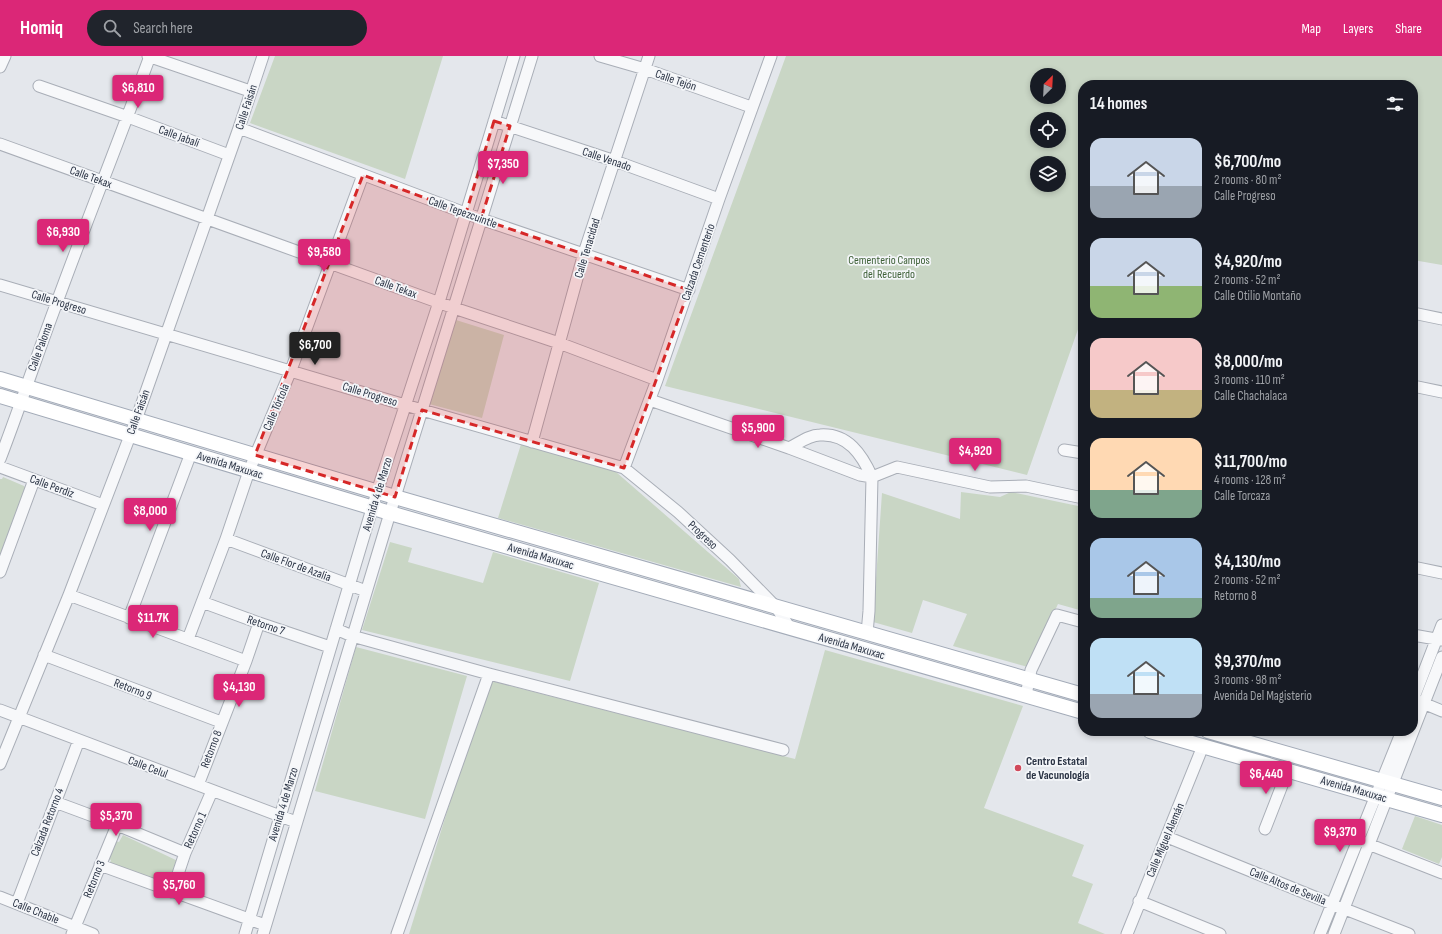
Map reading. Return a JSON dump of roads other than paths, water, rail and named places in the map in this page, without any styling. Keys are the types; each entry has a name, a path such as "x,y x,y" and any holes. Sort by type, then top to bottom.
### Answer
{"main road":[{"name":"Avenida Maxuxac","path":"0,379 377,492 1078,694"},
{"name":"Avenida Maxuxac","path":"0,396 372,508 1078,711"},
{"name":"Avenida Maxuxac","path":"1168,736 1442,814"},
{"name":"Avenida Maxuxac","path":"1226,736 1442,798"}],"street":[{"path":"0,68 5,56"},
{"path":"149,56 250,92"},
{"name":"Calle Paloma","path":"0,459 22,402 57,302 128,117 149,56"},
{"name":"Calle Faisán","path":"0,764 69,596 136,420 263,56"},
{"name":"Avenida 4 de Marzo","path":"245,934 372,508 439,302 514,56"},
{"name":"Avenida 4 de Marzo","path":"264,930 366,590 532,56"},
{"name":"Calle Tejón","path":"600,56 645,69 752,107"},
{"name":"Calle Tenacidad","path":"532,442 584,254 649,56"},
{"name":"Calzada Cementerio","path":"624,468 650,400 719,199 771,56"},
{"name":"Calle Jabalí","path":"38,86 128,117 229,155"},
{"name":"Calle Venado","path":"494,121 615,161 719,199"},
{"name":"Calle Tepezcuintle","path":"239,128 481,219 689,290"},
{"name":"Calle Tekax","path":"0,144 657,380"},
{"name":"Calle Tórtola","path":"188,639 256,455 291,370 363,175"},
{"name":"Calle Progreso","path":"0,285 624,468"},
{"path":"1418,314 1442,319"},
{"path":"1418,387 1442,392"},
{"path":"650,400 789,448 860,475 872,477 897,467 990,487 1026,486 1078,497"},
{"path":"789,448 807,438 820,435 837,437 851,444 865,461 872,477 869,610 867,633"},
{"path":"1064,450 1078,452"},
{"path":"129,618 192,454"},
{"name":"Calle Perdiz","path":"0,467 103,504"},
{"name":"Progreso","path":"624,468 678,512 730,560 776,607 790,628"},
{"path":"1,569 34,480"},
{"name":"Calle Flor de Azalia","path":"226,539 366,590"},
{"path":"1418,568 1442,574"},
{"path":"69,596 246,660"},
{"name":"Retorno 7","path":"202,602 258,623 330,647"},
{"path":"1026,695 1031,670 1057,615 1078,621"},
{"name":"Retorno 8","path":"198,785 246,660 258,623"},
{"path":"1418,698 1439,640 1442,625"},
{"path":"336,629 352,636 489,674 783,750"},
{"path":"1418,636 1439,640"},
{"name":"Retorno 9","path":"44,655 221,722"},
{"path":"1418,699 1442,657"},
{"path":"397,934 489,674"},
{"path":"1418,701 1442,711"},
{"name":"Calle Celul","path":"0,710 296,822"},
{"path":"1387,782 1401,736"},
{"path":"1320,934 1357,840 1381,797 1407,736"},
{"name":"Calzada Retorno 4","path":"17,903 79,740"},
{"name":"Calle Miguel Alemán","path":"1127,934 1203,746"},
{"path":"1265,828 1288,770"},
{"name":"Retorno 1","path":"172,892 184,853 212,791"},
{"path":"1334,934 1369,845 1381,797"},
{"path":"55,802 184,853"},
{"name":"Retorno 3","path":"74,930 116,825"},
{"name":"Calle Altos de Sevilla","path":"1167,837 1344,909 1410,934"},
{"path":"1357,840 1442,873"},
{"path":"100,865 249,919 264,930"},
{"name":"Calle Chable","path":"0,897 17,903 74,930 93,934"},
{"path":"1140,901 1220,934"}],"place":[{"name":"Centro Estatal de Vacunología","path":"1018,768"}],"park label":[{"name":"Cementerio Campos del Recuerdo","path":"889,267"}]}
